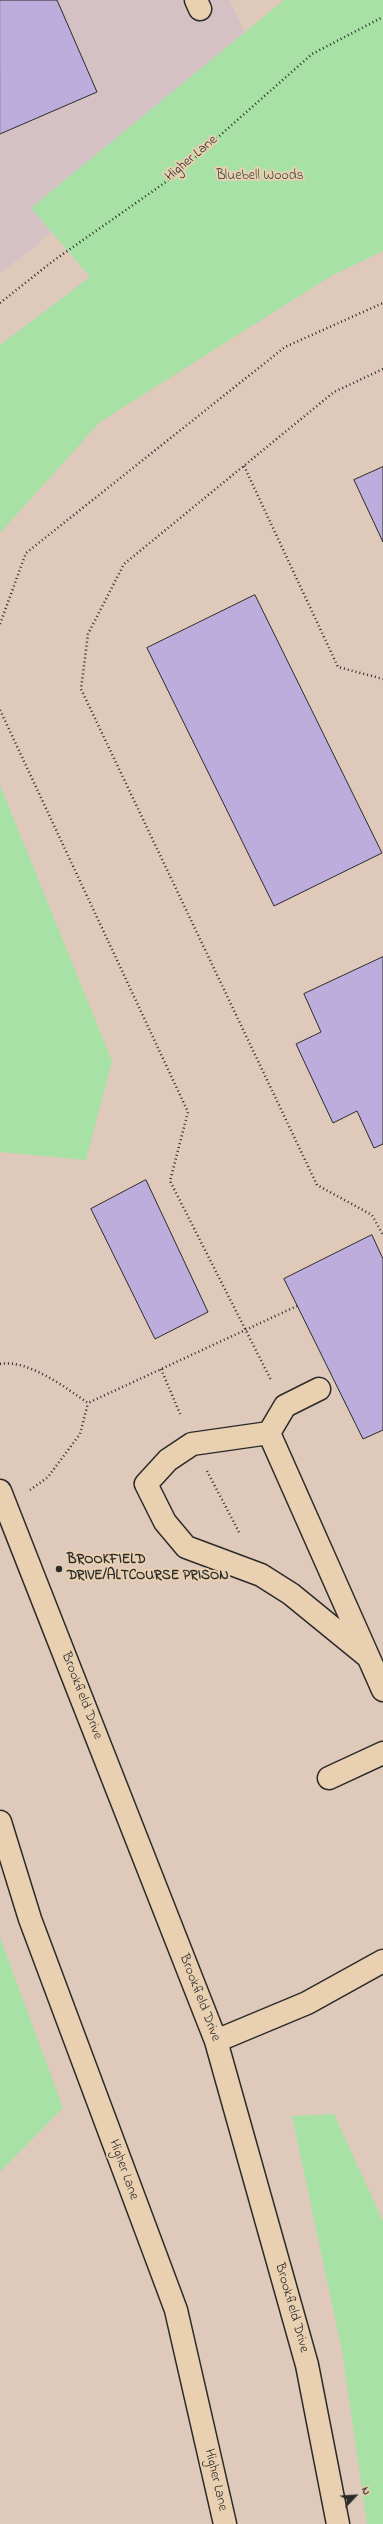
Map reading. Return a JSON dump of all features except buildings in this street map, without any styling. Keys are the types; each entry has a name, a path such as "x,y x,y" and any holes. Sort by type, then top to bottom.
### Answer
{"street":[{"path":"269,1434 285,1406 319,1389"},
{"path":"269,1434 383,1690"},
{"path":"269,1434 192,1444 168,1460 146,1484 165,1522 186,1547 261,1575 291,1594 367,1656"},
{"name":"Brookfield Drive","path":"3,1499 216,2041 307,2364 338,2524"},
{"path":"329,1778 383,1753"},
{"name":"Higher Lane","path":"0,1822 30,1919 176,2310 225,2524"},
{"path":"216,2041 307,2003 383,1961"}],"path":[{"name":"Higher Lane","path":"0,303 53,261 173,177 312,54 383,17"},
{"path":"0,624 26,553 285,347 383,303"},
{"path":"383,369 334,392 124,564 88,634 81,689 317,1185 372,1215 383,1235"},
{"path":"244,466 338,667 383,679"},
{"path":"0,710 188,1112 170,1181 244,1330 285,1406"},
{"path":"88,1403 297,1306"},
{"path":"0,1364 10,1362 54,1379 88,1403"},
{"path":"3,1499 48,1477 80,1434 88,1403"}],"shaded area":[{"path":"0,0 230,0 254,55 26,254 0,273"}],"green space":[{"name":"Bluebell Woods","path":"284,0 383,0 383,251 331,276 100,422 0,533 0,345 90,277 31,208"},
{"path":"0,785 112,1061 86,1160 0,1152"},
{"path":"0,1937 63,2108 0,2172"},
{"path":"334,2114 383,2221 383,2524 367,2524 342,2351 292,2116"}],"place":[{"name":"BROOKFIELD DRIVE/ALTCOURSE PRISON","path":"59,1569"}]}
